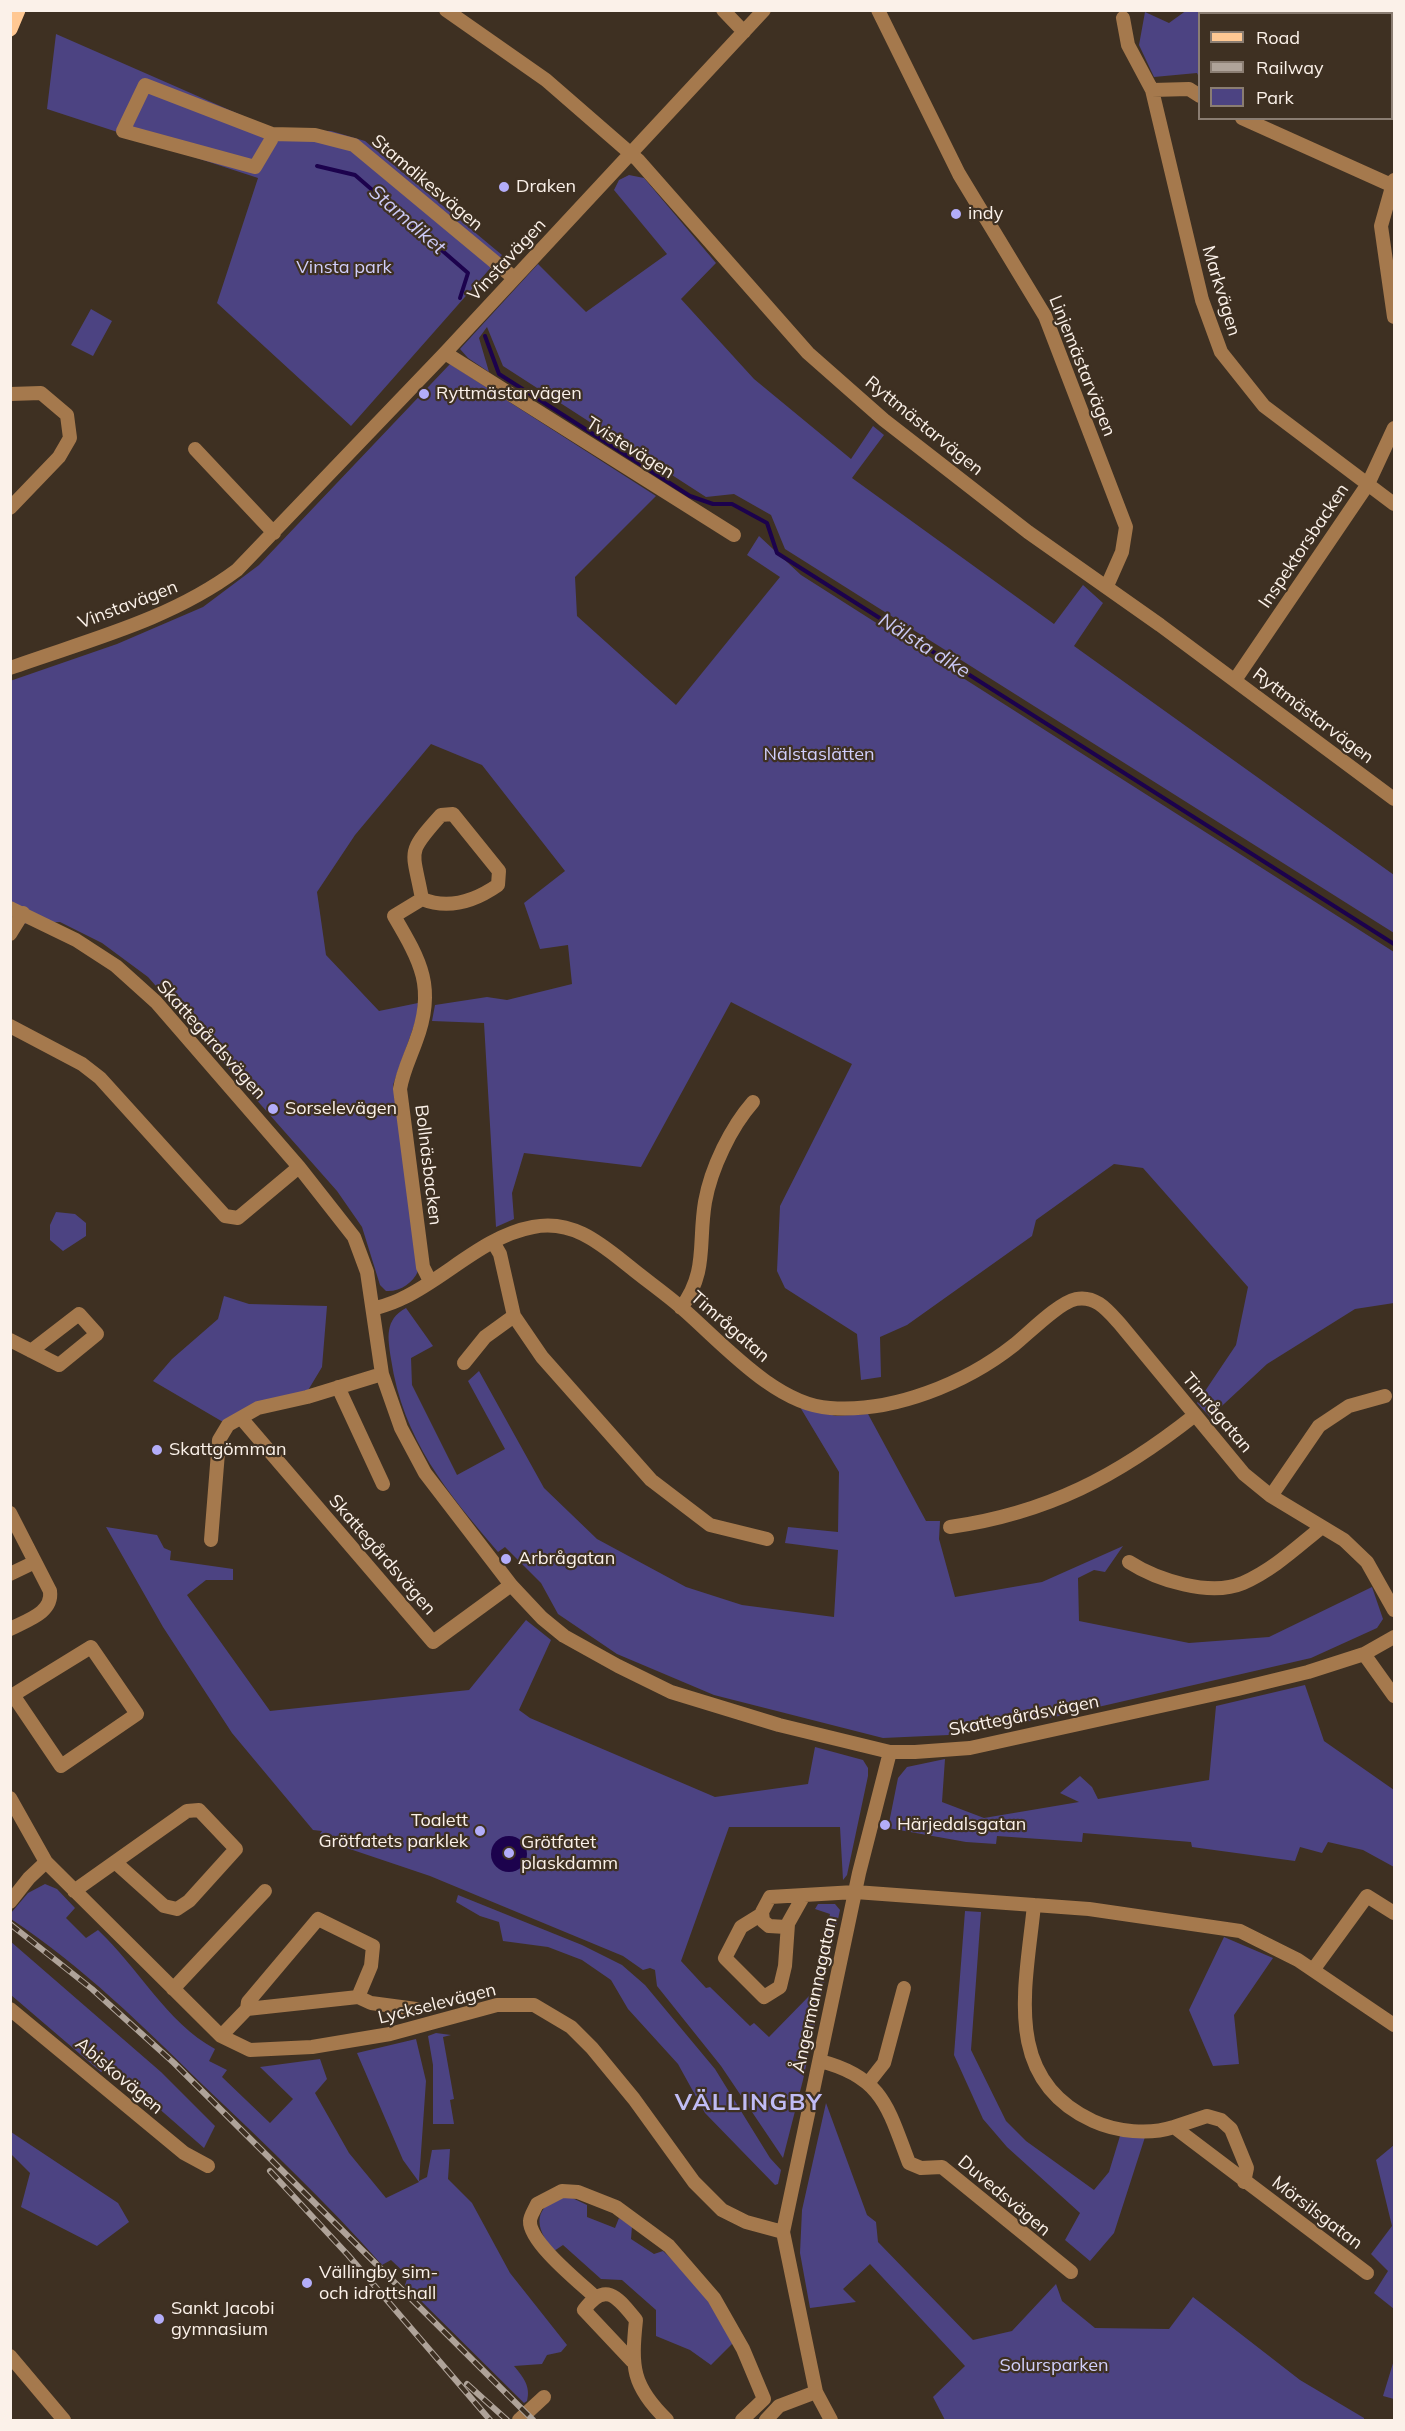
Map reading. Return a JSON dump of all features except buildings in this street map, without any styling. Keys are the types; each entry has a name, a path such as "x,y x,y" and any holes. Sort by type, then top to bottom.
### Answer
{"main road":[{"path":"10,30 18,10"}],"street":[{"name":"Ryttmästarvägen","path":"446,10 546,80 630,153 808,353 884,420 1028,532 1107,586 1395,799"},
{"path":"723,10 744,32"},
{"name":"Vinstavägen","path":"10,668 159,616 218,585 237,570 445,353 764,10"},
{"name":"Linjemästarvägen","path":"878,10 959,174 1046,316 1126,527 1122,552 1107,586"},
{"name":"Markvägen","path":"1123,18 1128,45 1152,90 1202,300 1221,352 1264,406 1395,504"},
{"name":"Stamdikesvägen","path":"272,134 271,140 255,167 123,131 145,85 272,134 315,135 354,146 514,278"},
{"path":"1152,90 1189,89 1198,95"},
{"path":"1247,120 1393,182 1381,226 1395,317"},
{"name":"Tvistevägen","path":"445,353 734,535"},
{"path":"10,394 41,393 67,415 70,438 59,457 10,508"},
{"name":"Inspektorsbacken","path":"1235,680 1368,484 1395,428"},
{"path":"195,450 274,533"},
{"path":"453,814 499,871 498,885 485,894 454,905 437,905 422,899 413,857 416,843 441,815 453,814"},
{"name":"Bollnäsbacken","path":"422,899 394,916 413,947 424,978 428,999 416,1041 403,1069 400,1089 423,1267 430,1281"},
{"path":"10,934 17,910"},
{"name":"Skattegårdsvägen","path":"17,910 76,940 106,960 156,1002 299,1167 354,1237 367,1272 382,1374 400,1428 425,1473 511,1585 542,1618 564,1636 671,1692 779,1725 890,1752 970,1748 1238,1689 1308,1672 1364,1654 1395,1637"},
{"path":"10,1026 82,1064 100,1078 225,1215 238,1218 299,1167"},
{"path":"681,1308 698,1280 705,1201 714,1173 741,1115 753,1102"},
{"name":"Timrågatan","path":"373,1309 403,1298 493,1242 534,1227 564,1227 593,1237 681,1308 757,1376 805,1403 827,1408 855,1409 933,1392 998,1358 1068,1302 1086,1298 1099,1302 1120,1324 1244,1474 1271,1496 1344,1540 1367,1562 1395,1610"},
{"path":"493,1242 500,1254 514,1316 542,1357 588,1406 651,1480 710,1524 766,1539"},
{"path":"464,1363 485,1337 514,1316"},
{"path":"10,1340 31,1351"},
{"path":"211,1540 219,1440 228,1425 258,1408 338,1388 382,1374"},
{"path":"338,1388 383,1484"},
{"path":"1271,1496 1319,1426 1349,1406 1385,1396"},
{"path":"950,1527 995,1521 1046,1505 1095,1482 1150,1451 1195,1415"},
{"name":"Skattegårdsvägen","path":"241,1418 434,1642 511,1585"},
{"path":"10,1513 50,1591 52,1600 46,1610 10,1629"},
{"path":"1129,1563 1151,1576 1198,1587 1241,1584 1270,1568 1322,1527"},
{"path":"10,1574 35,1562"},
{"path":"91,1647 137,1714 61,1766 12,1696 91,1647"},
{"path":"1364,1654 1394,1694"},
{"name":"Ångermannagatan","path":"831,2421 816,2392 783,2232 855,1892 890,1752"},
{"name":"Lyckselevägen","path":"10,1798 46,1862 221,2036 250,2050 312,2047 390,2034 497,2005 534,2005 571,2026 634,2099 694,2182 722,2210 746,2222 783,2232"},
{"path":"74,1891 187,1811 199,1810 236,1849 189,1901 177,1910 164,1906 115,1862"},
{"path":"10,1902 46,1862"},
{"path":"173,1989 265,1891"},
{"path":"855,1892 1089,1909 1240,1930 1313,1970 1393,2021"},
{"name":"Ångermannagatan","path":"804,1895 788,1924 785,1966 780,1986 764,1997 724,1958 741,1927 762,1914 770,1897 804,1895 855,1892"},
{"path":"1313,1970 1367,1896 1395,1913"},
{"name":"Mörsilsgatan","path":"1034,1905 1024,2017 1027,2045 1049,2089 1070,2110 1103,2125 1142,2132 1161,2131 1207,2116 1221,2120 1231,2129 1247,2168 1244,2182"},
{"path":"762,1914 763,1921 769,1926 788,1924"},
{"name":"Lyckselevägen","path":"221,2036 247,2008 248,2002 318,1919 373,1946 371,1966 358,1997 247,2008"},
{"path":"869,2082 884,2063 904,1988"},
{"path":"358,1997 370,2003 416,2008"},
{"name":"Abiskovägen","path":"10,2009 184,2153 208,2166"},
{"name":"Duvedsvägen","path":"820,2061 841,2067 869,2082 885,2102 909,2163 921,2168 942,2167 1071,2272"},
{"name":"Mörsilsgatan","path":"1174,2127 1367,2273"},
{"path":"594,2296 552,2257 533,2232 530,2221 537,2204 562,2191 578,2192 616,2207 669,2246 702,2282 744,2349 764,2399 742,2421"},
{"path":"632,2361 584,2310 594,2296 603,2294 616,2297 636,2320 632,2361 637,2382 653,2407 667,2421"},
{"path":"10,2356 64,2421"},
{"path":"766,2421 779,2406 816,2392"},
{"path":"519,2421 544,2397"}],"green space":[{"path":"1187,10 1281,10 1280,12 1198,12 1198,75 1197,73 1154,77 1139,45 1145,12 1169,23"},
{"name":"Vinsta park","path":"56,34 275,130 331,131 365,141 502,255 351,426 217,303 258,178 47,109"},
{"path":"629,175 644,178 716,263 681,299 754,379 851,459 873,426 884,435 852,478 1054,624 1083,585 1103,603 1074,646 1394,875 1394,933 785,549 771,515 734,494 706,497 503,366 487,327 479,338 489,372 468,358 460,349 538,264 586,312 667,254 614,190 619,180"},
{"path":"91,309 112,321 93,356 71,345"},
{"name":"Nälstaslätten","path":"450,364 656,496 575,577 577,616 676,705 780,577 747,555 759,536 801,575 1394,952 1394,1303 1355,1309 1267,1364 1210,1417 1197,1403 1236,1345 1248,1287 1143,1168 1114,1164 1036,1220 1032,1236 907,1325 880,1337 881,1377 861,1380 857,1334 785,1288 777,1271 780,1206 852,1064 731,1002 641,1167 524,1153 512,1193 514,1219 496,1227 484,1023 432,1021 435,1005 487,997 507,1000 572,984 568,945 540,949 524,903 565,871 482,765 431,744 355,835 317,892 326,955 379,1011 418,1003 417,1017 393,1085 418,1271 413,1279 401,1288 386,1291 380,1285 362,1227 337,1191 148,977 102,943 60,922 11,924 10,681 117,644 203,607 259,565"},
{"path":"56,1212 75,1214 86,1223 86,1236 63,1251 50,1240 50,1225"},
{"path":"224,1296 249,1304 327,1306 322,1367 307,1392 223,1422 153,1381 172,1359 218,1319"},
{"path":"406,1308 433,1346 411,1358 412,1385 457,1475 505,1449 468,1381 479,1371 544,1488 597,1539 686,1587 742,1605 834,1617 838,1550 785,1543 788,1527 838,1532 839,1472 800,1407 836,1416 868,1414 926,1521 940,1521 939,1539 955,1597 1042,1582 1123,1546 1105,1572 1094,1570 1078,1578 1079,1621 1189,1643 1269,1637 1372,1587 1383,1619 1377,1628 1311,1658 1059,1716 949,1735 883,1738 714,1695 617,1654 558,1614 541,1583 505,1547 498,1552 461,1508 417,1440 397,1388 390,1351 389,1330 394,1318"},
{"path":"106,1527 157,1535 164,1548 171,1551 170,1560 233,1569 233,1580 206,1580 187,1595 270,1711 469,1690 526,1620 551,1640 519,1710 530,1718 715,1797 808,1784 815,1747 863,1760 868,1768 868,1776 847,1875 843,1880 840,1827 729,1827 681,1961 706,1988 710,1987 750,2026 754,2023 769,2037 811,1994 830,1914 815,1909 818,1904 835,1904 840,1910 803,2080 783,2158 721,2066 657,1986 655,1970 650,1968 643,1970 623,1956 430,1876 335,1844 320,1834 322,1831 313,1830 232,1733 163,1627"},
{"path":"1305,1685 1324,1741 1394,1790 1394,1867 1363,1850 1328,1842 1322,1853 1300,1847 1295,1861 1192,1847 1191,1842 1083,1833 1082,1842 997,1836 996,1844 966,1842 888,1828 898,1778 907,1767 945,1759 942,1802 984,1818 1079,1802 1060,1793 1080,1776 1092,1787 1098,1799 1209,1780 1216,1706"},
{"path":"45,1884 57,1889 75,1908 66,1918 86,1938 98,1930 167,2009 198,2038 215,2049 209,2061 227,2070 222,2077 270,2123 293,2099 260,2067 320,2059 327,2079 315,2093 349,2153 386,2198 419,2182 403,2160 357,2053 416,2039 426,2081 419,2181 427,2177 432,2150 450,2149 448,2179 472,2203 510,2273 567,2345 561,2352 547,2355 542,2364 514,2366 527,2386 527,2401 524,2403 405,2285 408,2276 391,2260 382,2265 295,2174 135,2019 63,1956 11,1919 11,1913 28,1893"},
{"path":"458,1895 582,1945 622,1965 645,1985 715,2069 770,2158 781,2170 778,2184 775,2185 705,2113 678,2064 628,2009 611,1980 582,1960 548,1947 503,1941 499,1922 480,1916 456,1902"},
{"path":"965,1911 981,1912 971,2050 1006,2121 1026,2141 1094,2190 1109,2172 1120,2136 1145,2137 1114,2233 1090,2261 1065,2240 1080,2213 1007,2147 983,2119 954,2055"},
{"path":"1224,1937 1273,1958 1234,2015 1239,2064 1213,2066 1189,2010"},
{"path":"10,1941 161,2072 215,2126 204,2148 116,2071 101,2072 11,1995"},
{"path":"436,2033 451,2035 443,2037 454,2099 450,2100 454,2124 433,2124 433,2065 428,2036"},
{"name":"Solursparken","path":"826,2103 867,2215 876,2222 878,2242 973,2340 1012,2331 1056,2284 1062,2301 1095,2328 1169,2329 1193,2297 1300,2380 1364,2420 945,2420 933,2397 965,2366 870,2264 843,2289 856,2302 810,2308 800,2253 802,2210"},
{"path":"11,2132 118,2203 129,2222 97,2246 21,2207 30,2173 11,2154"},
{"path":"1394,2145 1394,2309 1374,2293 1388,2271 1371,2254 1392,2226 1376,2160"},
{"path":"566,2195 587,2205 587,2217 615,2228 619,2218 632,2226 631,2239 654,2254 663,2251 696,2282 720,2316 733,2343 711,2365 690,2350 656,2336 656,2310 622,2280 601,2279 563,2245 554,2251 542,2233 540,2218 547,2205"},
{"path":"1394,2360 1394,2399 1383,2396"}],"shaded area":[{"name":"Grötfatet plaskdamm","path":"509,1836 521,1842 527,1854 521,1866 509,1872 497,1866 491,1854 497,1842"}],"waterway":[{"name":"Stamdiket","path":"317,166 355,175 468,273 460,298"},
{"name":"Nälsta dike","path":"485,336 499,374 690,496 713,504 732,504 767,523 777,553 1394,944"}],"railway":[{"path":"10,1924 92,1989 174,2063 533,2420"},
{"path":"270,2171 348,2255 490,2420"},
{"path":"467,2384 507,2420"}],"place":[{"name":"Draken","path":"504,187"},
{"name":"indy","path":"956,214"},
{"name":"Ryttmästarvägen","path":"424,394"},
{"name":"Sorselevägen","path":"273,1109"},
{"name":"Skattgömman","path":"157,1450"},
{"name":"Arbrågatan","path":"506,1559"},
{"name":"Härjedalsgatan","path":"885,1825"},
{"name":"Toalett Grötfatets parklek","path":"480,1831"},
{"name":"Grötfatet plaskdamm","path":"509,1853"},
{"name":"Vällingby sim- och idrottshall","path":"307,2283"},
{"name":"Sankt Jacobi gymnasium","path":"159,2319"}],"district":[{"name":"VÄLLINGBY","path":"749,2103"}]}
